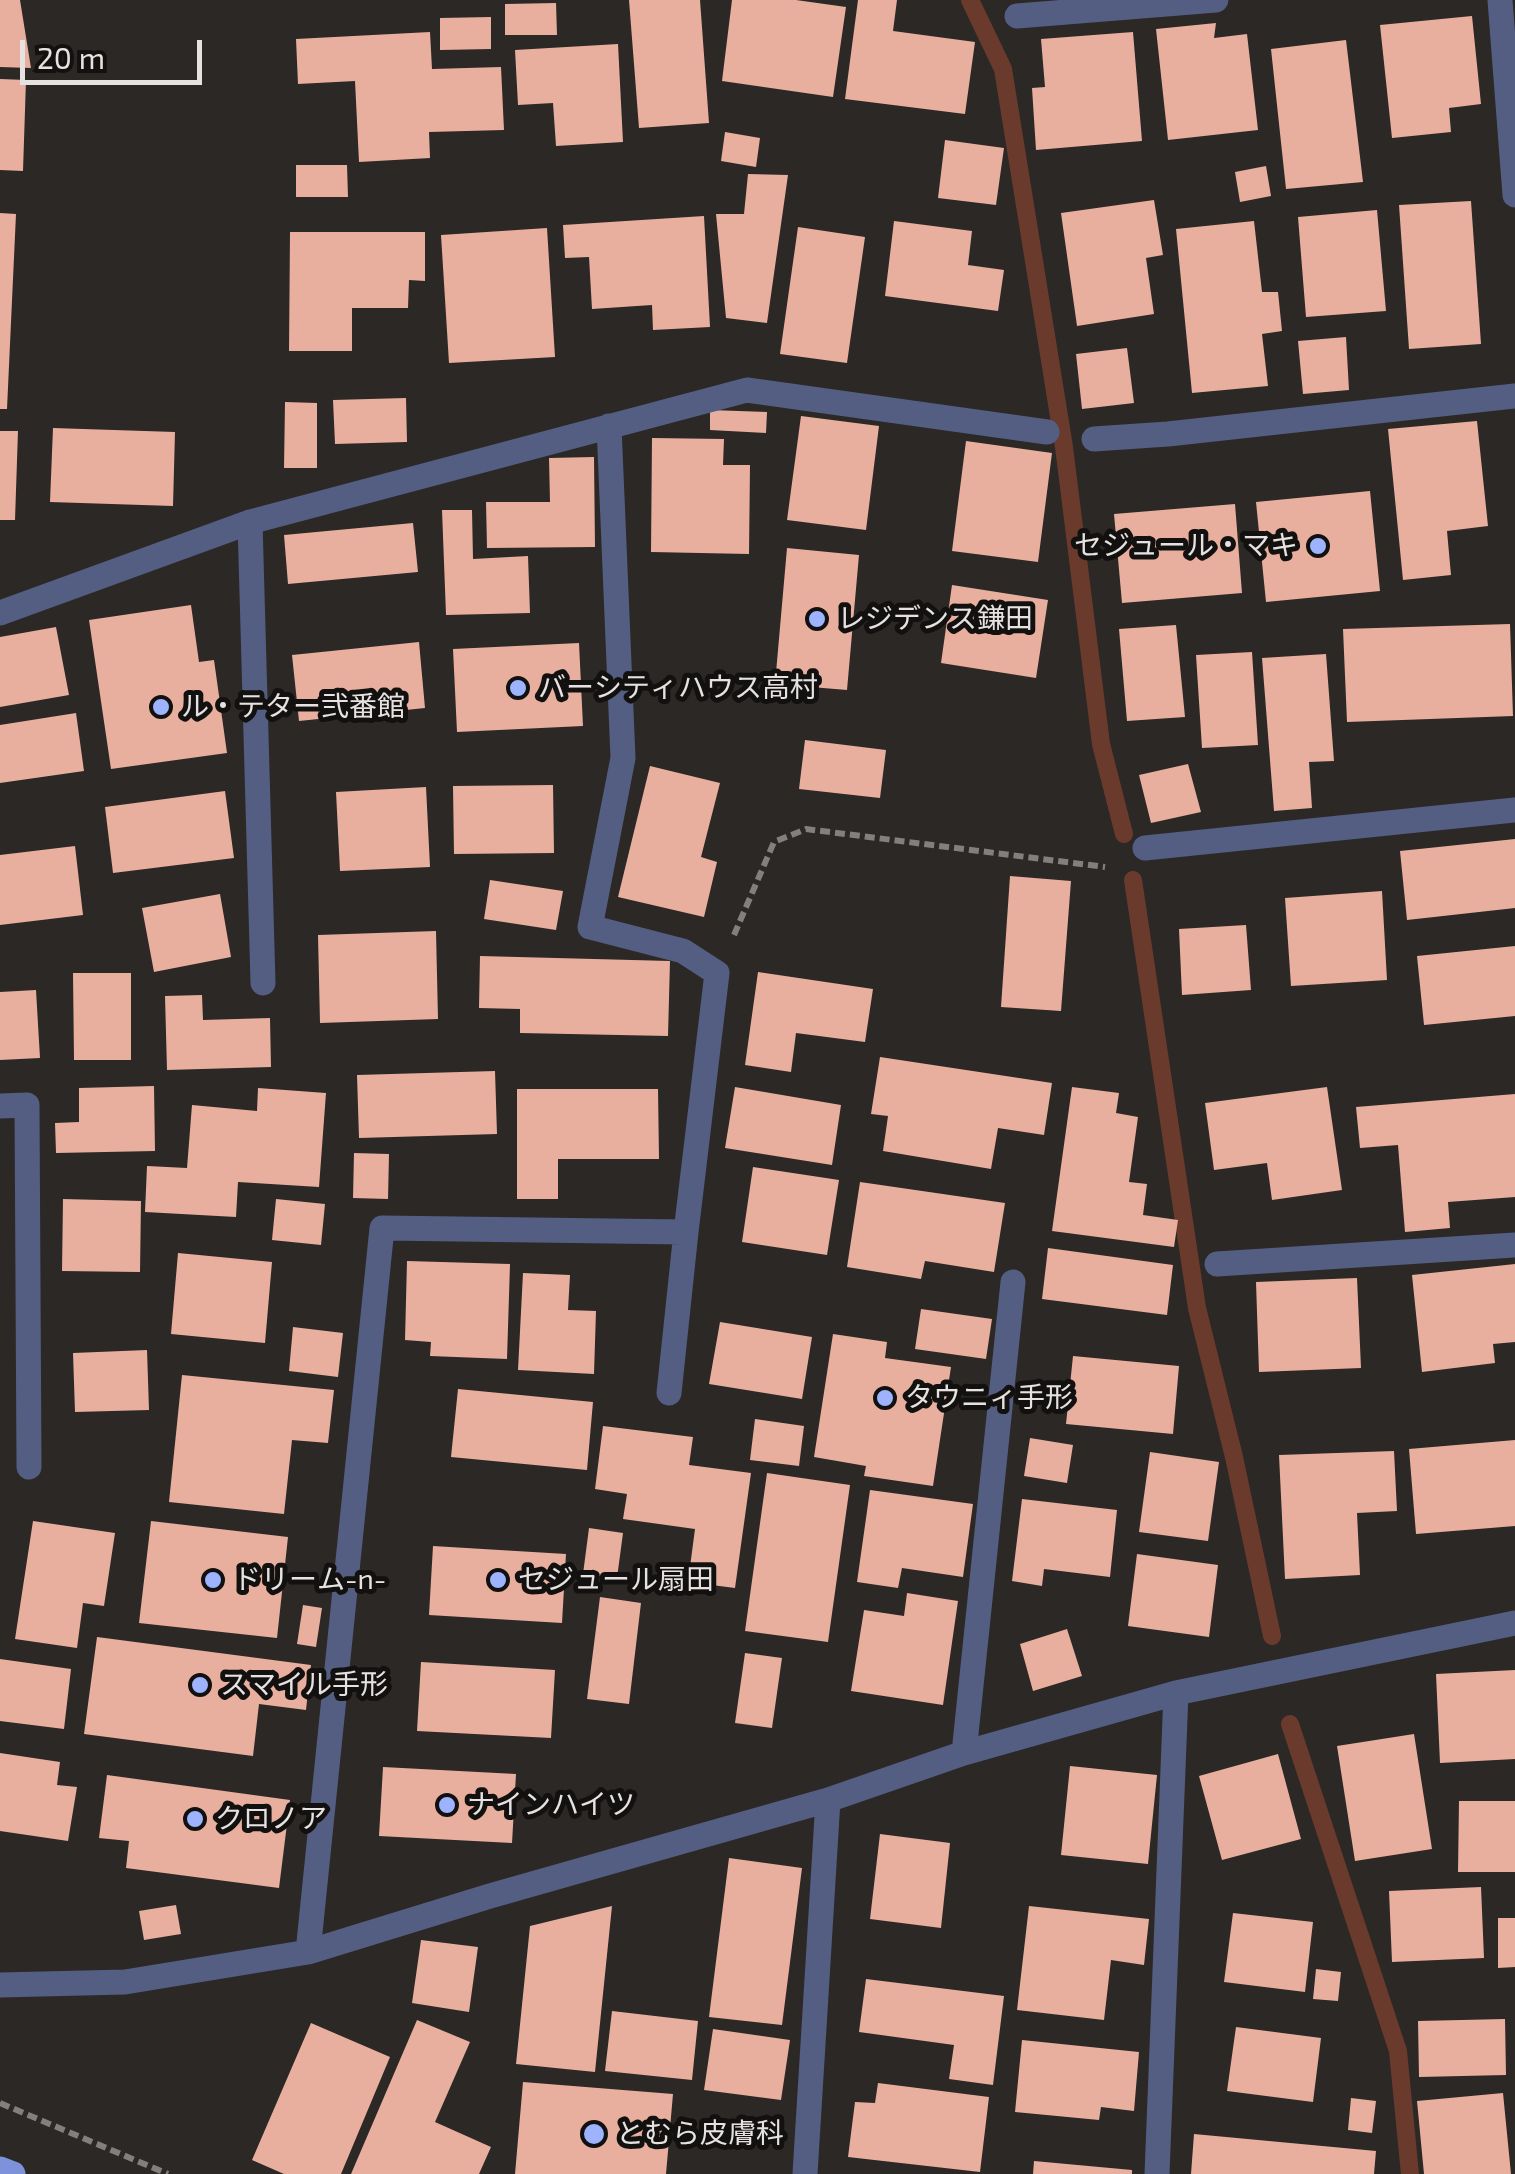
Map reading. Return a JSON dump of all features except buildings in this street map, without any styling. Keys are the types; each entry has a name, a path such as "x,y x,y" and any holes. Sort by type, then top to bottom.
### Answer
{"main road":[{"path":"0,2168 12,2174"}],"street":[{"path":"1017,16 1105,4 1216,0"},
{"path":"1500,0 1515,195"},
{"path":"0,613 250,522 747,390 1046,432"},
{"path":"1094,439 1515,396"},
{"path":"609,426 622,758 590,927 683,951 717,973 669,1393"},
{"path":"250,522 262,983"},
{"path":"1145,848 1515,810"},
{"path":"0,1106 27,1105 29,1467"},
{"path":"308,1952 382,1228 686,1232"},
{"path":"1217,1264 1515,1245"},
{"path":"964,1753 1012,1282"},
{"path":"0,1985 126,1982 308,1952 828,1800 964,1753 1176,1693 1515,1623"},
{"path":"1157,2174 1176,1693"},
{"path":"805,2174 828,1800"}],"path":[{"path":"717,973 774,842 806,829 1111,868 1145,848"},
{"path":"0,2103 168,2174"}],"waterway":[{"path":"970,0 1003,69 1064,447 1101,744 1124,834"},
{"path":"1133,880 1197,1308 1272,1636"},
{"path":"1290,1724 1398,2051 1410,2174"}],"place":[{"name":"セジュール・マキ","path":"1318,546"},
{"name":"レジデンス鎌田","path":"817,619"},
{"name":"バーシティハウス高村","path":"518,688"},
{"name":"ル・テター弐番館","path":"161,707"},
{"name":"タウニィ手形","path":"885,1398"},
{"name":"ドリーム-n-","path":"213,1580"},
{"name":"セジュール扇田","path":"498,1580"},
{"name":"スマイル手形","path":"200,1685"},
{"name":"ナインハイツ","path":"447,1805"},
{"name":"クロノア","path":"195,1819"},
{"name":"とむら皮膚科","path":"594,2134"}]}
